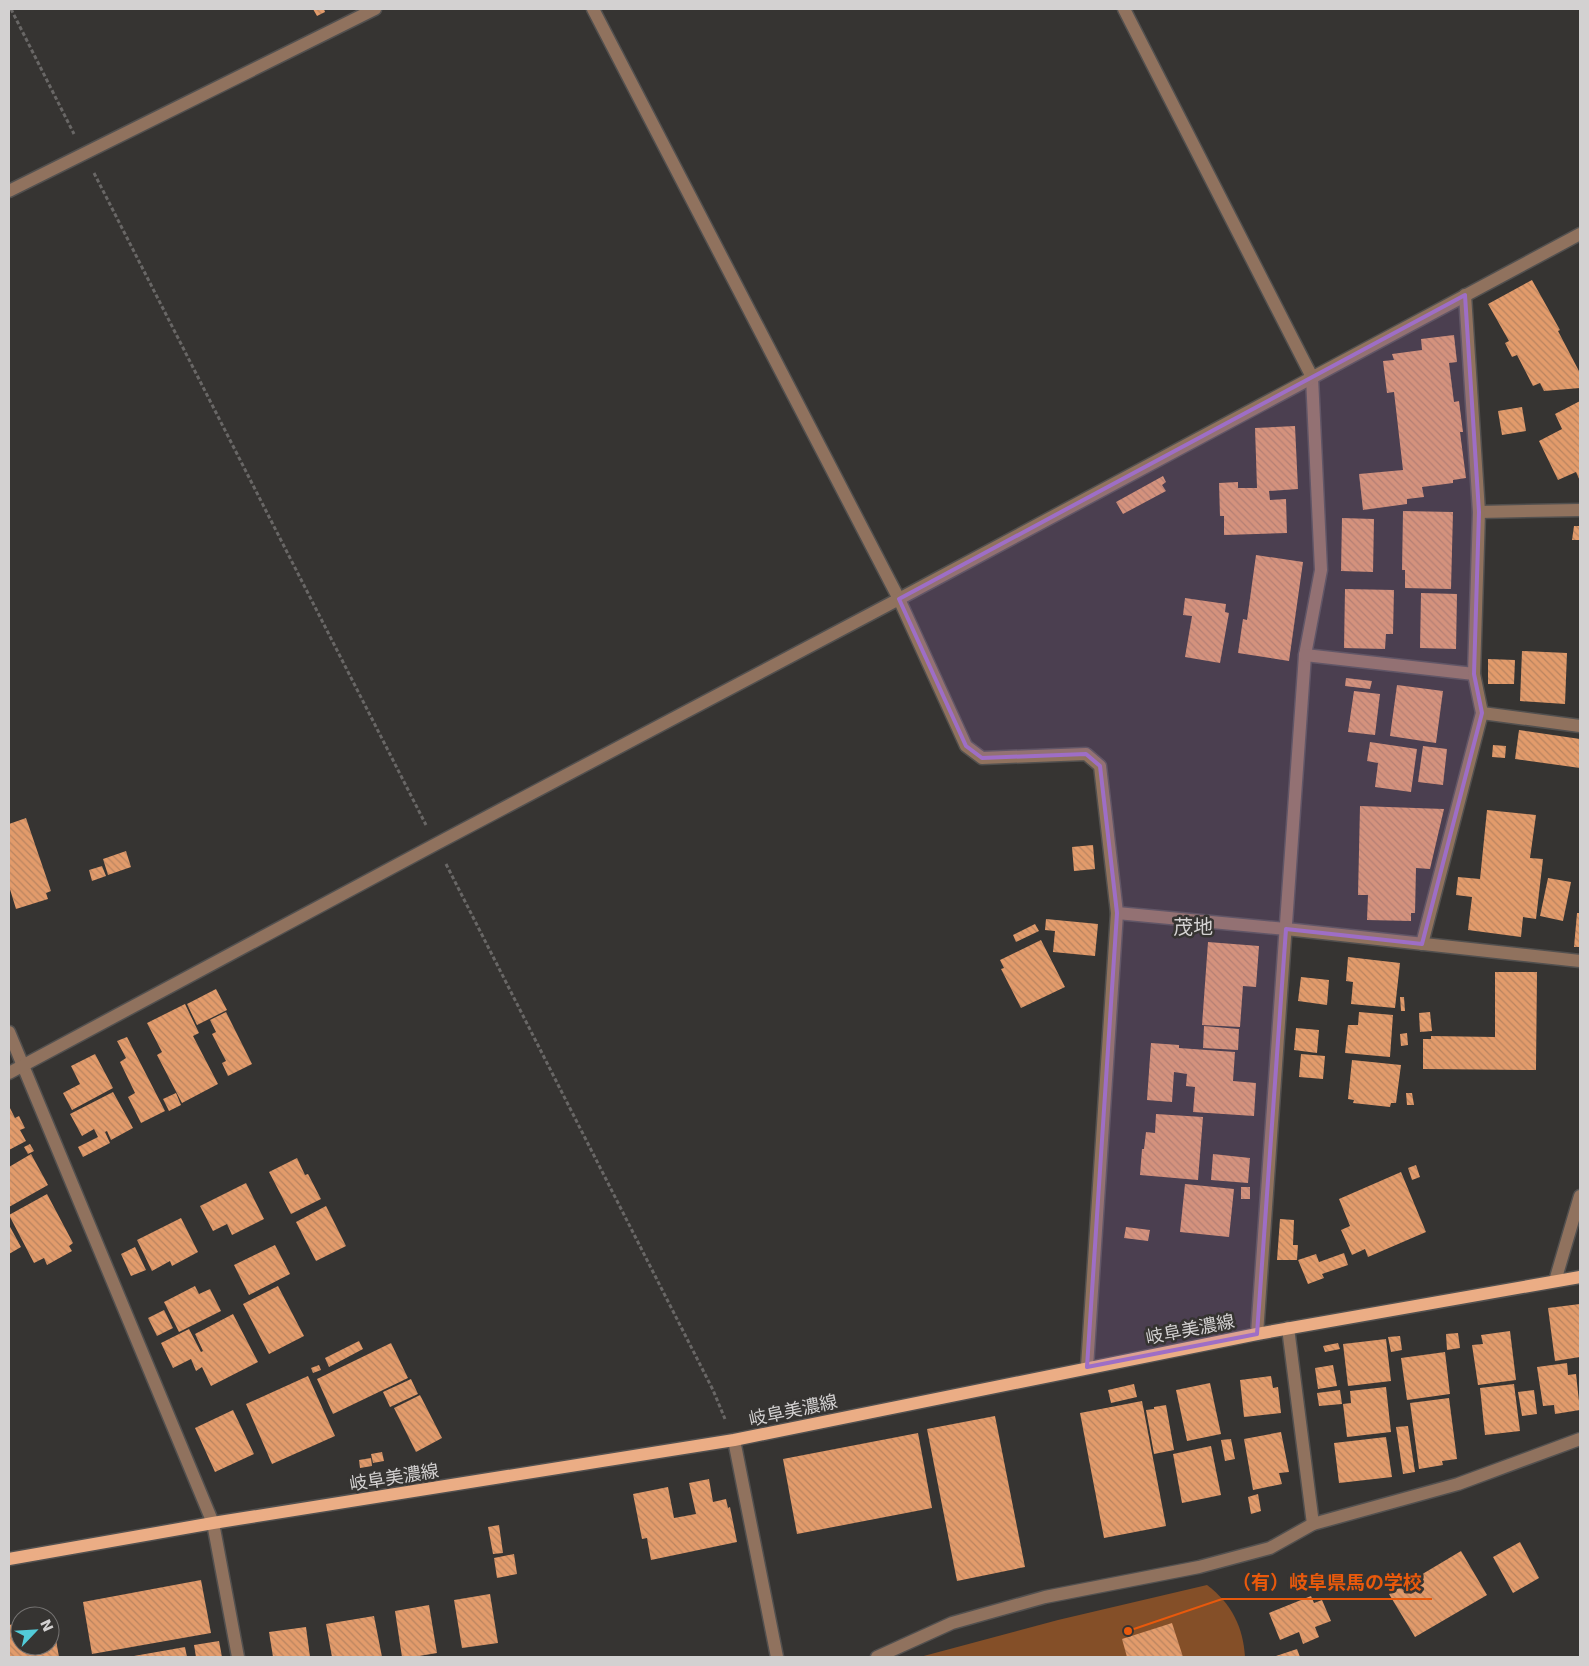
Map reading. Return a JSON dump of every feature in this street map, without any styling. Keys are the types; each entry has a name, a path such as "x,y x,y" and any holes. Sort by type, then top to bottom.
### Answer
{"main road":[{"name":"岐阜美濃線","path":"9,1558 213,1523 734,1440 1086,1367 1288,1328 1580,1277"}],"street":[{"path":"9,191 374,9"},
{"path":"593,9 899,599 966,746 982,758 1086,754 1100,766 1117,913 1086,1367"},
{"path":"1124,9 1312,377 1321,570 1305,655 1257,1334"},
{"path":"9,1073 1580,234"},
{"path":"1422,944 1482,713 1474,674 1478,512 1465,295"},
{"path":"1478,512 1580,510"},
{"path":"1305,655 1474,674"},
{"path":"1482,713 1580,726"},
{"path":"1117,913 1580,960"},
{"path":"9,1032 213,1523 238,1657"},
{"path":"1555,1281 1580,1196"},
{"path":"1288,1328 1313,1524"},
{"path":"877,1657 952,1623 1045,1597 1198,1567 1270,1548 1313,1524 1458,1484 1580,1439"},
{"path":"734,1440 777,1657"}],"path":[{"path":"11,9 713,1390 734,1440"}],"highlighted area":[{"path":"1465,295 1479,512 1474,674 1482,713 1422,944 1286,929 1257,1334 1087,1367 1117,913 1100,766 1086,754 982,758 966,746 899,599"}],"shaded area":[{"path":"1207,1585 1223,1600 1235,1617 1242,1636 1245,1657 920,1657 1058,1620"}],"building":[{"path":"313,9 324,9 325,12 317,16"},
{"path":"1532,280 1560,330 1558,331 1580,373 1580,388 1544,391 1540,383 1533,386 1517,355 1512,357 1505,343 1509,341 1488,304"},
{"path":"1454,335 1457,362 1449,363 1454,402 1459,401 1463,432 1460,432 1466,478 1453,480 1453,483 1422,487 1424,497 1407,499 1407,504 1363,510 1359,474 1403,470 1394,392 1387,393 1383,361 1394,360 1392,354 1422,350 1421,339"},
{"path":"1580,401 1580,481 1576,472 1558,480 1539,441 1562,429 1555,414"},
{"path":"1522,407 1526,431 1502,435 1498,411"},
{"path":"1295,426 1298,489 1269,491 1270,500 1286,499 1287,533 1224,535 1224,516 1220,516 1219,483 1238,482 1238,488 1257,488 1255,428"},
{"path":"1163,476 1166,482 1162,485 1166,491 1123,514 1116,502"},
{"path":"1403,511 1453,512 1451,589 1405,588 1405,570 1402,570"},
{"path":"1342,518 1374,519 1373,572 1341,571"},
{"path":"1574,526 1580,526 1580,540 1572,540"},
{"path":"1256,555 1303,562 1289,661 1238,653 1243,619 1247,620"},
{"path":"1345,589 1394,590 1393,634 1386,634 1385,649 1344,648"},
{"path":"1421,593 1457,594 1456,649 1420,648"},
{"path":"1185,598 1226,604 1225,612 1229,613 1220,663 1185,657 1192,616 1183,615"},
{"path":"1522,651 1567,653 1565,704 1520,701"},
{"path":"1488,659 1515,660 1514,684 1488,684"},
{"path":"1346,678 1372,681 1370,689 1345,686"},
{"path":"1397,685 1443,691 1436,743 1390,736"},
{"path":"1354,691 1380,694 1375,735 1348,732"},
{"path":"1519,730 1580,739 1580,768 1515,759"},
{"path":"1370,742 1417,749 1411,792 1375,787 1378,763 1367,761"},
{"path":"1493,745 1506,746 1505,758 1492,757"},
{"path":"1423,746 1447,749 1443,785 1418,782"},
{"path":"1360,806 1444,809 1430,869 1416,868 1415,913 1411,913 1411,921 1367,920 1368,895 1358,895"},
{"path":"1487,810 1536,815 1530,858 1543,859 1536,919 1523,917 1521,937 1468,930 1472,897 1456,895 1458,877 1480,879"},
{"path":"26,818 51,891 46,893 48,899 16,909 9,886 9,824"},
{"path":"1093,845 1095,869 1074,871 1072,847"},
{"path":"126,851 131,867 108,875 103,859"},
{"path":"102,866 106,876 92,881 89,870"},
{"path":"1548,878 1571,882 1563,921 1540,916"},
{"path":"1577,913 1580,913 1580,947 1574,947"},
{"path":"1046,919 1098,924 1095,956 1053,952 1055,931 1045,930"},
{"path":"1035,924 1039,931 1016,942 1013,935"},
{"path":"1041,940 1065,987 1021,1008 1001,969 1004,968 1000,960"},
{"path":"1208,942 1259,946 1256,987 1243,986 1240,1027 1202,1025"},
{"path":"1348,957 1400,963 1395,1008 1351,1004 1353,982 1346,981"},
{"path":"1495,972 1537,972 1536,1070 1423,1069 1423,1039 1431,1039 1431,1036 1495,1037"},
{"path":"1301,977 1329,980 1327,1005 1298,1001"},
{"path":"216,989 227,1010 197,1025 187,1004"},
{"path":"1400,997 1404,997 1405,1011 1401,1011"},
{"path":"185,1004 199,1033 193,1036 218,1084 182,1103 157,1055 162,1052 147,1023"},
{"path":"226,1012 252,1064 228,1076 222,1063 226,1061 212,1034 216,1032 210,1020"},
{"path":"1359,1012 1393,1015 1390,1057 1345,1053 1348,1025 1358,1025"},
{"path":"1430,1012 1432,1031 1420,1032 1419,1013"},
{"path":"1204,1026 1239,1029 1238,1050 1203,1048"},
{"path":"1296,1028 1319,1030 1317,1053 1294,1050"},
{"path":"1407,1033 1408,1045 1401,1046 1400,1034"},
{"path":"127,1037 165,1111 141,1123 128,1097 135,1093 120,1062 126,1058 117,1041"},
{"path":"1151,1043 1179,1045 1179,1048 1235,1052 1233,1081 1256,1083 1254,1116 1193,1112 1195,1087 1186,1086 1187,1074 1174,1072 1172,1102 1147,1100"},
{"path":"95,1054 113,1088 72,1110 63,1093 80,1084 71,1066"},
{"path":"1301,1054 1325,1056 1323,1079 1299,1077"},
{"path":"1352,1060 1401,1065 1396,1103 1391,1103 1390,1107 1353,1103 1354,1100 1348,1099"},
{"path":"113,1092 133,1128 111,1140 107,1131 105,1132 110,1143 83,1157 78,1147 98,1137 94,1129 82,1136 70,1114"},
{"path":"176,1093 181,1105 169,1111 163,1099"},
{"path":"1406,1093 1412,1093 1414,1105 1407,1105"},
{"path":"9,1106 15,1118 19,1116 25,1128 20,1130 26,1141 9,1150"},
{"path":"1156,1114 1203,1117 1198,1180 1140,1175 1142,1149 1144,1149 1146,1132 1155,1133"},
{"path":"30,1144 34,1151 28,1154 24,1147"},
{"path":"31,1154 48,1185 9,1207 9,1167"},
{"path":"1213,1154 1250,1158 1248,1183 1211,1180"},
{"path":"297,1158 305,1175 308,1174 321,1199 291,1214 269,1172"},
{"path":"1416,1165 1420,1177 1412,1180 1408,1168"},
{"path":"1401,1172 1426,1232 1368,1257 1365,1249 1352,1255 1341,1230 1350,1226 1339,1199"},
{"path":"246,1183 264,1219 232,1235 227,1224 213,1231 200,1206"},
{"path":"1185,1184 1234,1189 1229,1237 1180,1232"},
{"path":"1241,1187 1250,1187 1250,1199 1241,1199"},
{"path":"47,1194 73,1243 69,1246 72,1251 47,1265 44,1258 34,1263 9,1215"},
{"path":"326,1206 346,1246 316,1261 296,1222"},
{"path":"181,1218 198,1252 172,1266 170,1261 152,1271 137,1240"},
{"path":"1280,1219 1294,1220 1293,1245 1298,1245 1297,1260 1277,1260"},
{"path":"9,1225 21,1247 9,1254"},
{"path":"1126,1227 1150,1230 1148,1241 1124,1238"},
{"path":"275,1245 290,1274 249,1295 234,1265"},
{"path":"135,1247 146,1270 131,1276 121,1254"},
{"path":"1344,1253 1348,1265 1322,1274 1324,1278 1308,1284 1298,1260 1316,1254 1319,1262"},
{"path":"195,1286 199,1294 210,1289 221,1311 179,1332 164,1302"},
{"path":"278,1286 304,1336 269,1354 243,1304"},
{"path":"1580,1304 1580,1357 1555,1361 1548,1308"},
{"path":"164,1310 173,1328 157,1336 148,1318"},
{"path":"233,1314 258,1362 211,1386 202,1367 196,1371 191,1359 173,1368 161,1343 189,1329 201,1352 203,1351 195,1334"},
{"path":"1510,1331 1516,1380 1478,1385 1472,1345 1483,1344 1481,1335"},
{"path":"1458,1333 1460,1348 1447,1350 1446,1334"},
{"path":"1400,1336 1402,1350 1391,1352 1388,1337"},
{"path":"1386,1339 1391,1381 1348,1386 1343,1344"},
{"path":"359,1341 363,1349 329,1367 325,1358"},
{"path":"391,1343 408,1378 333,1414 317,1379"},
{"path":"1338,1343 1340,1349 1325,1352 1323,1346"},
{"path":"1445,1352 1450,1394 1407,1400 1401,1358"},
{"path":"1567,1363 1568,1375 1576,1374 1580,1410 1555,1414 1554,1405 1543,1406 1537,1367"},
{"path":"319,1365 321,1370 313,1373 311,1368"},
{"path":"1333,1365 1337,1386 1318,1389 1315,1368"},
{"path":"308,1376 335,1436 272,1464 246,1404"},
{"path":"1271,1376 1273,1388 1278,1387 1281,1413 1244,1417 1240,1380"},
{"path":"411,1379 418,1394 390,1407 383,1392"},
{"path":"1210,1383 1221,1434 1187,1441 1176,1390"},
{"path":"1134,1384 1137,1397 1111,1403 1108,1390"},
{"path":"1514,1384 1520,1431 1485,1435 1480,1388"},
{"path":"1386,1387 1391,1432 1347,1437 1343,1404 1351,1403 1350,1391"},
{"path":"1340,1390 1342,1404 1319,1406 1317,1393"},
{"path":"1534,1390 1537,1414 1522,1416 1518,1392"},
{"path":"420,1395 442,1438 416,1452 394,1408"},
{"path":"1449,1398 1457,1459 1442,1461 1443,1465 1419,1469 1410,1403"},
{"path":"1142,1401 1166,1526 1104,1538 1080,1413"},
{"path":"1166,1405 1174,1450 1154,1454 1146,1410"},
{"path":"233,1410 254,1454 215,1472 195,1428"},
{"path":"995,1416 1025,1567 957,1581 927,1429"},
{"path":"1408,1426 1415,1472 1403,1474 1396,1427"},
{"path":"1281,1432 1289,1472 1279,1473 1282,1484 1253,1490 1244,1439"},
{"path":"918,1433 932,1508 797,1534 783,1459"},
{"path":"1386,1437 1392,1477 1339,1483 1334,1443"},
{"path":"1231,1439 1235,1459 1225,1461 1221,1440"},
{"path":"1211,1446 1221,1495 1182,1503 1173,1454"},
{"path":"382,1452 384,1461 373,1463 371,1454"},
{"path":"371,1458 372,1466 360,1468 359,1460"},
{"path":"709,1479 713,1502 726,1499 728,1508 730,1507 737,1542 651,1560 647,1538 642,1539 633,1494 668,1487 674,1518 696,1514 689,1483"},
{"path":"1258,1494 1261,1511 1251,1514 1248,1497"},
{"path":"499,1525 503,1553 493,1554 488,1527"},
{"path":"1520,1542 1539,1578 1513,1593 1493,1557"},
{"path":"1461,1551 1487,1595 1415,1637 1389,1594"},
{"path":"514,1554 517,1574 497,1578 494,1558"},
{"path":"201,1580 211,1633 92,1654 83,1602"},
{"path":"490,1594 498,1643 462,1648 454,1600"},
{"path":"1311,1596 1314,1603 1322,1600 1331,1621 1315,1627 1319,1637 1303,1644 1299,1632 1280,1640 1269,1613"},
{"path":"429,1605 437,1653 402,1657 395,1611"},
{"path":"374,1616 382,1657 332,1657 326,1624"},
{"path":"1172,1623 1183,1657 1127,1657 1122,1639"},
{"path":"9,1625 10,1656 59,1657 9,1657"},
{"path":"306,1627 310,1657 273,1657 269,1632"},
{"path":"219,1641 222,1657 196,1657 194,1645"},
{"path":"185,1647 187,1657 134,1657 134,1656"},
{"path":"1297,1649 1300,1657 1273,1657"}],"place":[{"name":"（有）岐阜県馬の学校","path":"1128,1631"}],"district":[{"name":"茂地","path":"1193,927"}]}
